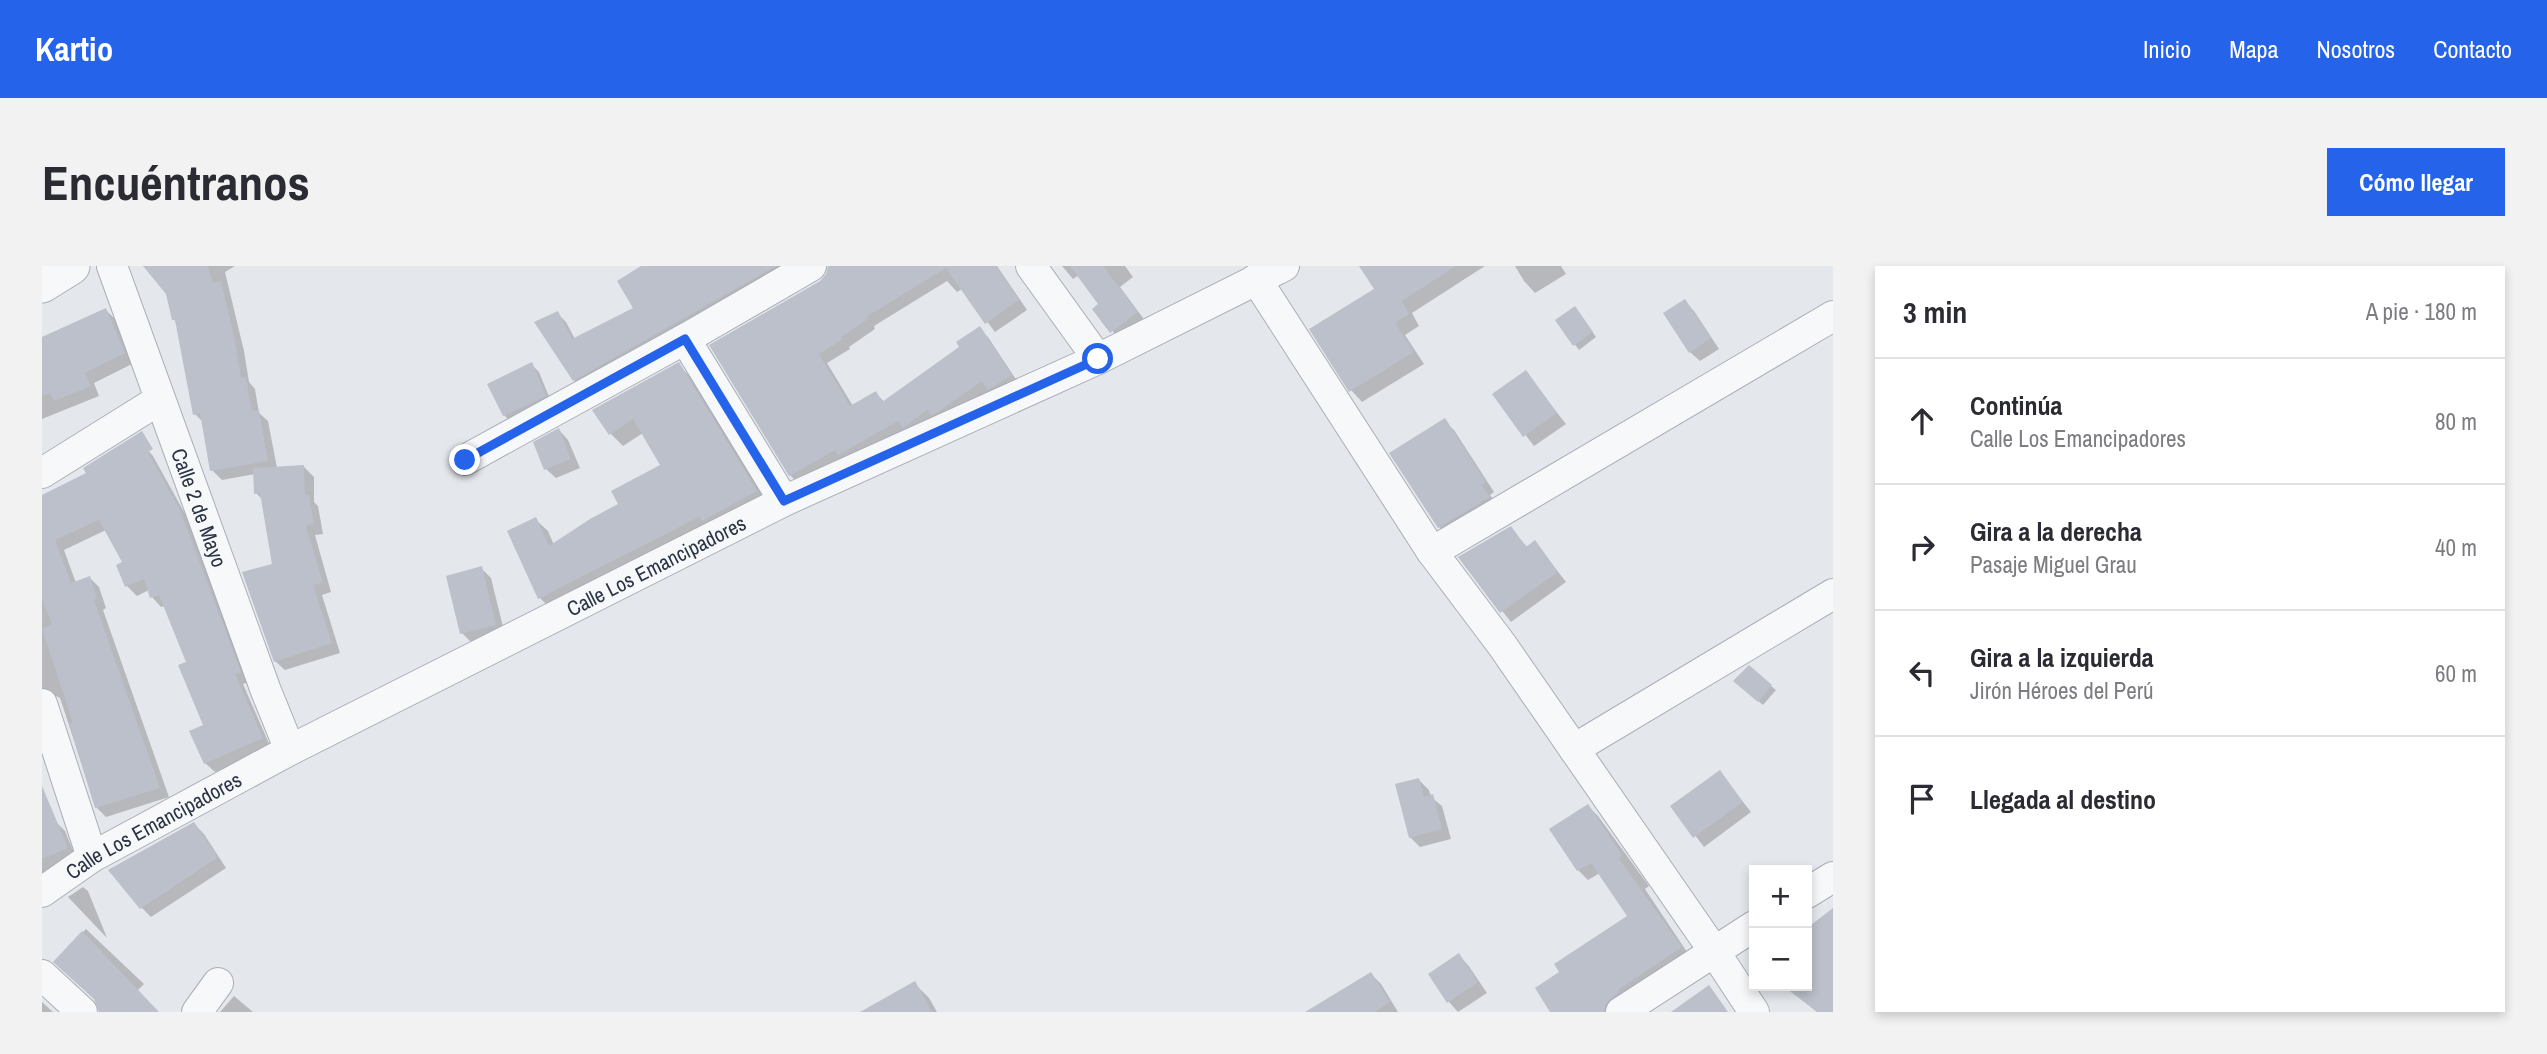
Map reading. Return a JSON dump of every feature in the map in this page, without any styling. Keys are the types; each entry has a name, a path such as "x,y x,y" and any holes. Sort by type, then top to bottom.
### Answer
{"street":[{"path":"42,284 71,266"},
{"name":"Calle 2 de Mayo","path":"112,266 266,691 290,750"},
{"path":"465,460 811,266"},
{"path":"1031,266 1098,359"},
{"name":"Calle Los Emancipadores","path":"42,892 92,857 290,750 784,501 1098,359 1284,266"},
{"path":"1256,279 1432,552 1502,645 1754,1012"},
{"path":"1432,552 1833,316"},
{"path":"685,339 784,501"},
{"path":"42,473 159,400"},
{"path":"1574,750 1833,594"},
{"path":"42,704 92,857"},
{"path":"1812,890 1833,877"},
{"path":"1621,1012 1751,928"},
{"path":"42,975 82,1012"},
{"path":"197,1012 218,983"}],"building":[{"path":"143,266 208,266 213,283 221,281 241,378 246,377 252,411 259,410 268,461 210,471 200,413 193,415 175,320 172,320 166,294"},
{"path":"641,266 776,266 573,381 534,322 558,311 572,339 633,308 617,281"},
{"path":"828,266 996,266 1019,300 985,324 946,268 866,317 868,319 841,337 843,339 819,354 850,406 876,391 882,402 959,347 956,342 980,326 1012,375 988,390 982,381 931,415 927,410 903,428 898,421 838,455 835,450 789,476 709,345 820,281"},
{"path":"1070,266 1103,266 1138,312 1110,333 1092,309 1098,304"},
{"path":"1359,266 1456,266 1402,301 1409,314 1395,323 1414,352 1349,392 1309,329 1374,289"},
{"path":"1685,299 1711,338 1689,353 1663,313"},
{"path":"1575,306 1593,332 1573,346 1555,320"},
{"path":"106,308 125,353 85,373 91,386 54,401 50,393 42,396 42,337"},
{"path":"532,362 546,396 503,416 487,384"},
{"path":"679,362 757,491 702,521 699,517 538,599 507,531 536,517 549,546 618,504 611,491 660,465 633,419 609,435 592,410"},
{"path":"1526,370 1557,413 1523,437 1492,394"},
{"path":"1445,418 1486,482 1481,485 1490,497 1438,528 1389,453"},
{"path":"559,428 571,459 544,470 533,442"},
{"path":"142,431 153,449 148,452 180,510 241,672 235,674 263,738 204,764 189,731 203,725 178,665 186,662 159,595 150,598 144,579 125,587 116,565 122,562 99,520 55,540 71,583 90,576 97,599 94,600 160,788 95,808 69,724 73,723 42,629 52,624 42,600 42,495 86,473 83,468"},
{"path":"304,465 305,495 309,495 314,524 306,526 323,583 313,585 332,643 274,662 242,572 272,564 260,493 254,494 253,468"},
{"path":"1511,526 1526,547 1535,540 1558,572 1500,613 1458,557"},
{"path":"482,566 496,625 460,634 446,576"},
{"path":"1749,665 1772,685 1758,702 1733,681"},
{"path":"1720,770 1743,802 1693,838 1670,806"},
{"path":"1419,778 1424,797 1433,794 1442,829 1409,838 1395,784"},
{"path":"42,786 68,848 42,859"},
{"path":"1588,804 1622,855 1619,859 1682,947 1618,990 1606,1003 1604,1012 1550,1012 1535,988 1559,972 1554,964 1627,916 1591,863 1577,871 1549,829"},
{"path":"194,822 218,857 140,909 108,870"},
{"path":"1833,908 1833,1012 1818,1012 1790,991 1812,991 1812,924"},
{"path":"82,931 159,1012 99,1012 94,999 53,962"},
{"path":"1459,953 1478,982 1447,1003 1428,974"},
{"path":"1371,972 1390,1002 1375,1012 1305,1012"},
{"path":"915,981 932,1012 860,1012"},
{"path":"1709,985 1728,1012 1671,1012"}],"route":[{"path":"465,460 685,339 784,501 1098,359"}]}
